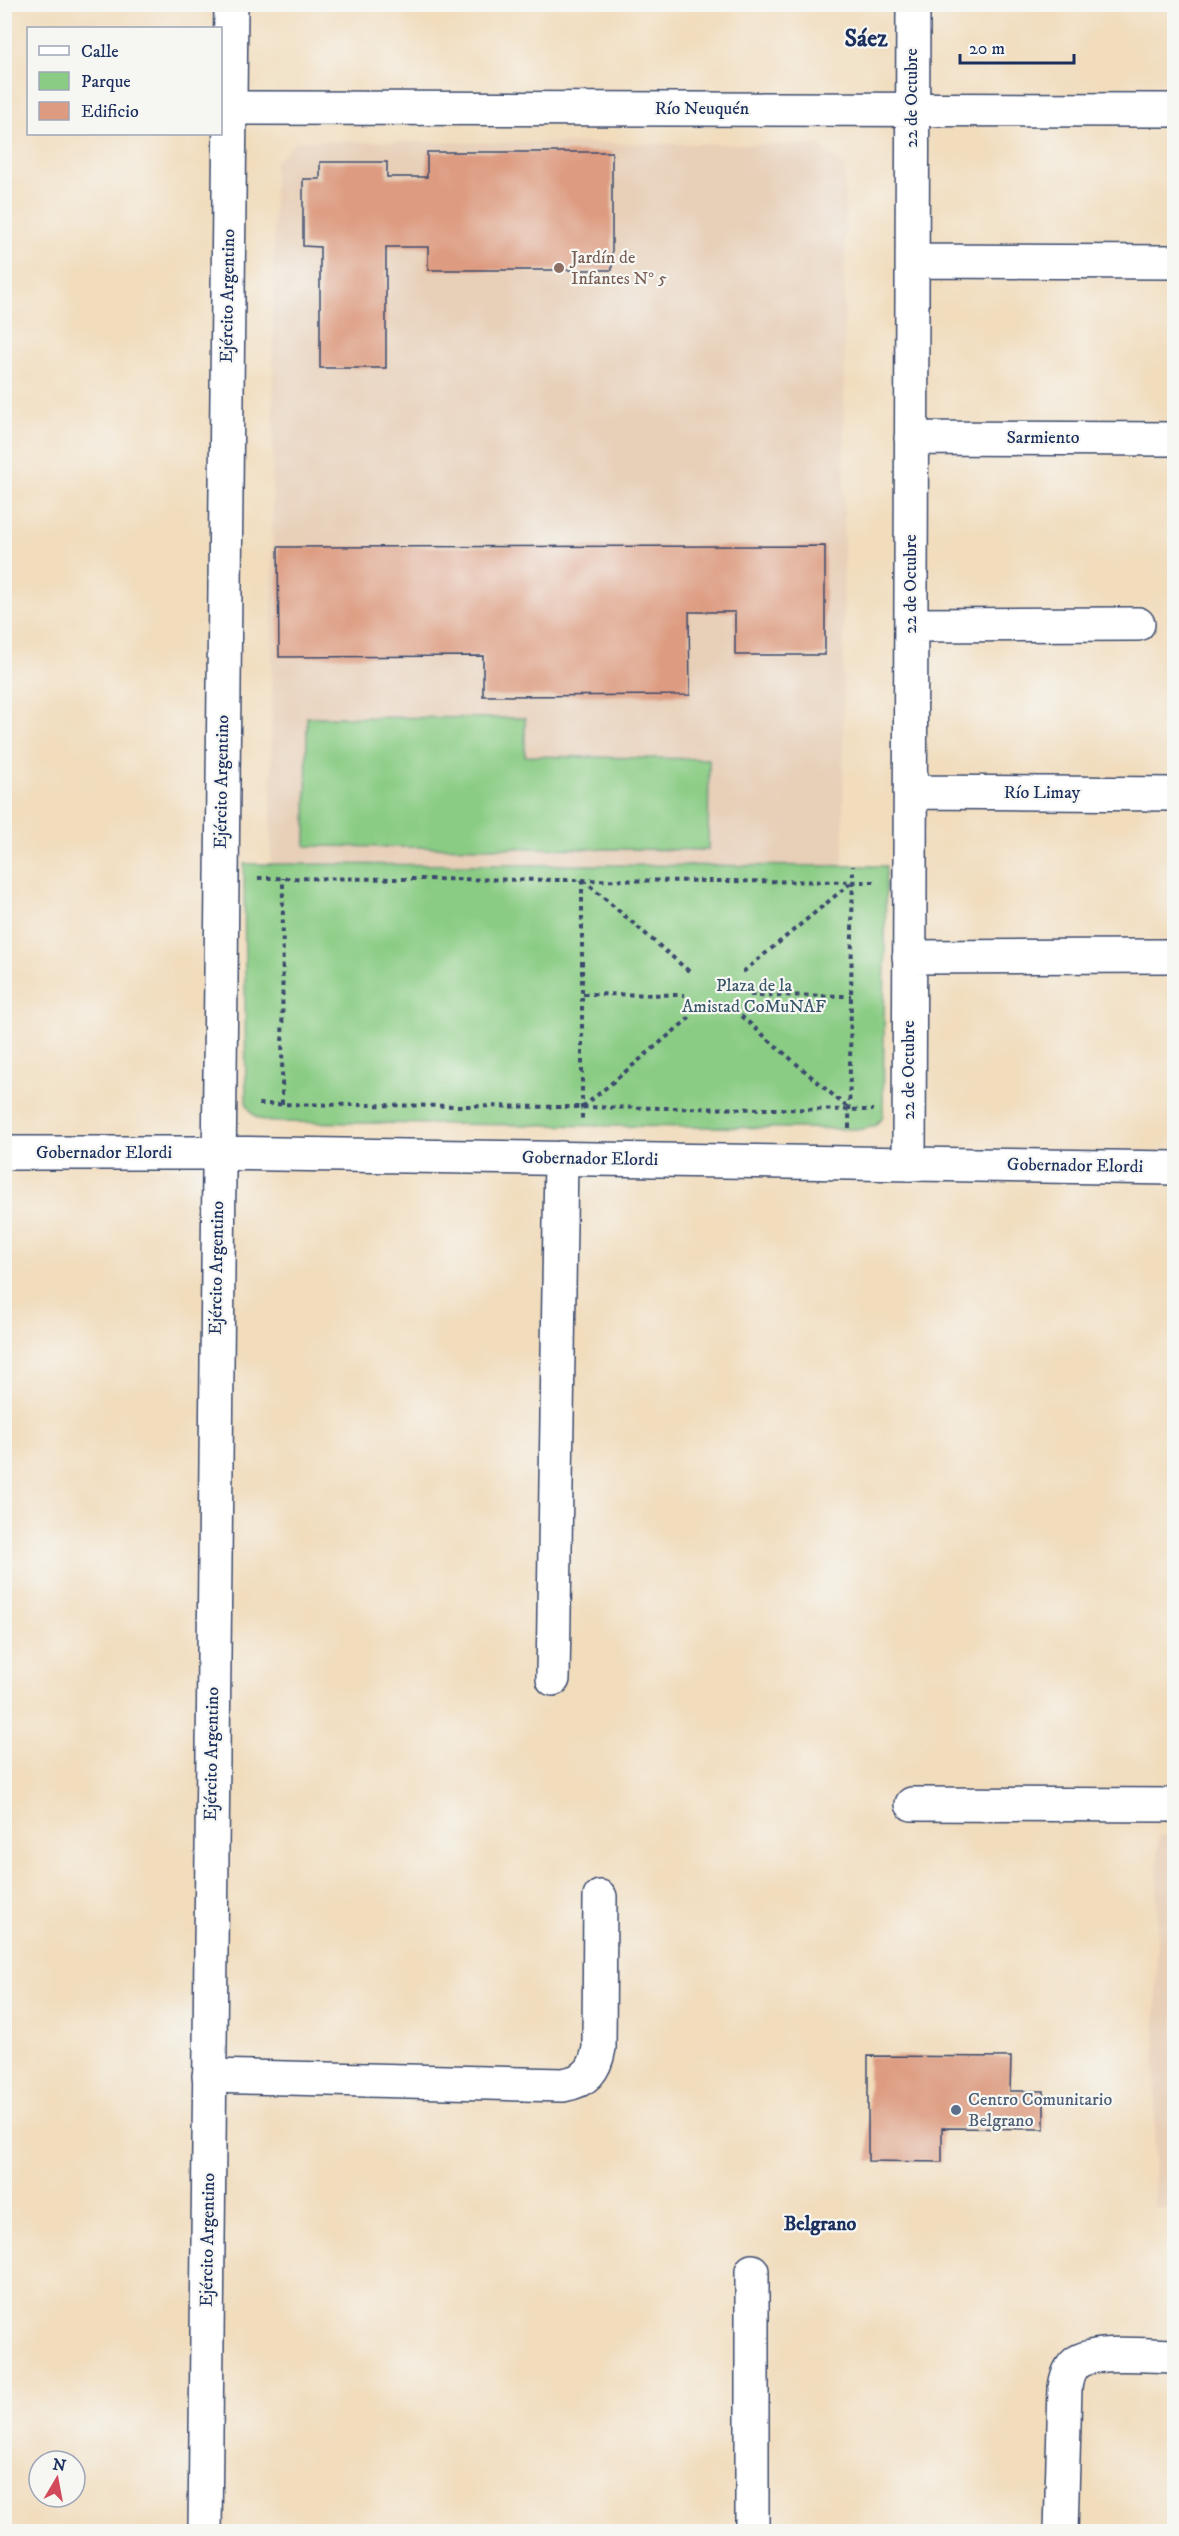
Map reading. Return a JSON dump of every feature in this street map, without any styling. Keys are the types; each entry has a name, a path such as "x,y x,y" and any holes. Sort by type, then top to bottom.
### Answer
{"street":[{"name":"Ejército Argentino","path":"205,2532 231,4"},
{"name":"22 de Octubre","path":"909,1164 913,4"},
{"name":"Río Neuquén","path":"230,108 1174,111"},
{"path":"912,261 1174,262"},
{"name":"Sarmiento","path":"911,438 1174,439"},
{"path":"911,625 1138,624"},
{"name":"Río Limay","path":"910,792 1174,794"},
{"path":"909,957 1174,956"},
{"name":"Gobernador Elordi","path":"4,1153 218,1153 1174,1168"},
{"path":"553,1679 561,1158"},
{"path":"912,1804 1174,1805"},
{"path":"209,2076 563,2085 586,2078 593,2070 599,2048 600,1898"},
{"path":"752,2271 752,2532"},
{"path":"1061,2532 1065,2388 1070,2369 1077,2362 1095,2356 1174,2356"}],"path":[{"path":"849,1129 853,866"},
{"path":"257,878 910,882"},
{"path":"282,1104 283,878"},
{"path":"582,880 691,973"},
{"path":"582,880 582,1125"},
{"path":"743,972 852,882"},
{"path":"582,994 684,995"},
{"path":"750,995 851,996"},
{"path":"582,1107 693,1015"},
{"path":"741,1016 849,1109"},
{"path":"259,1104 884,1110"}],"shaded area":[{"path":"297,141 818,145 845,168 843,866 271,864 274,163"},
{"path":"1158,1836 1174,1836 1174,2208 1154,2208"}],"green space":[{"path":"307,717 525,718 525,756 709,759 708,850 306,846"},
{"name":"Plaza de la Amistad CoMuNAF","path":"244,864 886,866 883,1116 875,1126 863,1129 265,1121 253,1115 246,1102"}],"building":[{"path":"427,152 612,152 612,270 428,270 428,247 386,247 386,368 320,368 320,247 303,246 303,179 320,179 320,162 387,162 387,177 427,177"},
{"path":"825,546 825,655 735,655 735,612 689,612 690,695 483,696 483,656 279,657 278,547"},
{"name":"Centro Comunitario Belgrano","path":"868,2056 1011,2057 1010,2091 1044,2091 1044,2129 942,2128 942,2162 868,2161"}],"place":[{"name":"Jardín de Infantes N° 5","path":"559,268"},
{"name":"Centro Comunitario Belgrano","path":"956,2110"}],"district":[{"name":"Sáez","path":"866,39"},
{"name":"Belgrano","path":"820,2224"}]}
